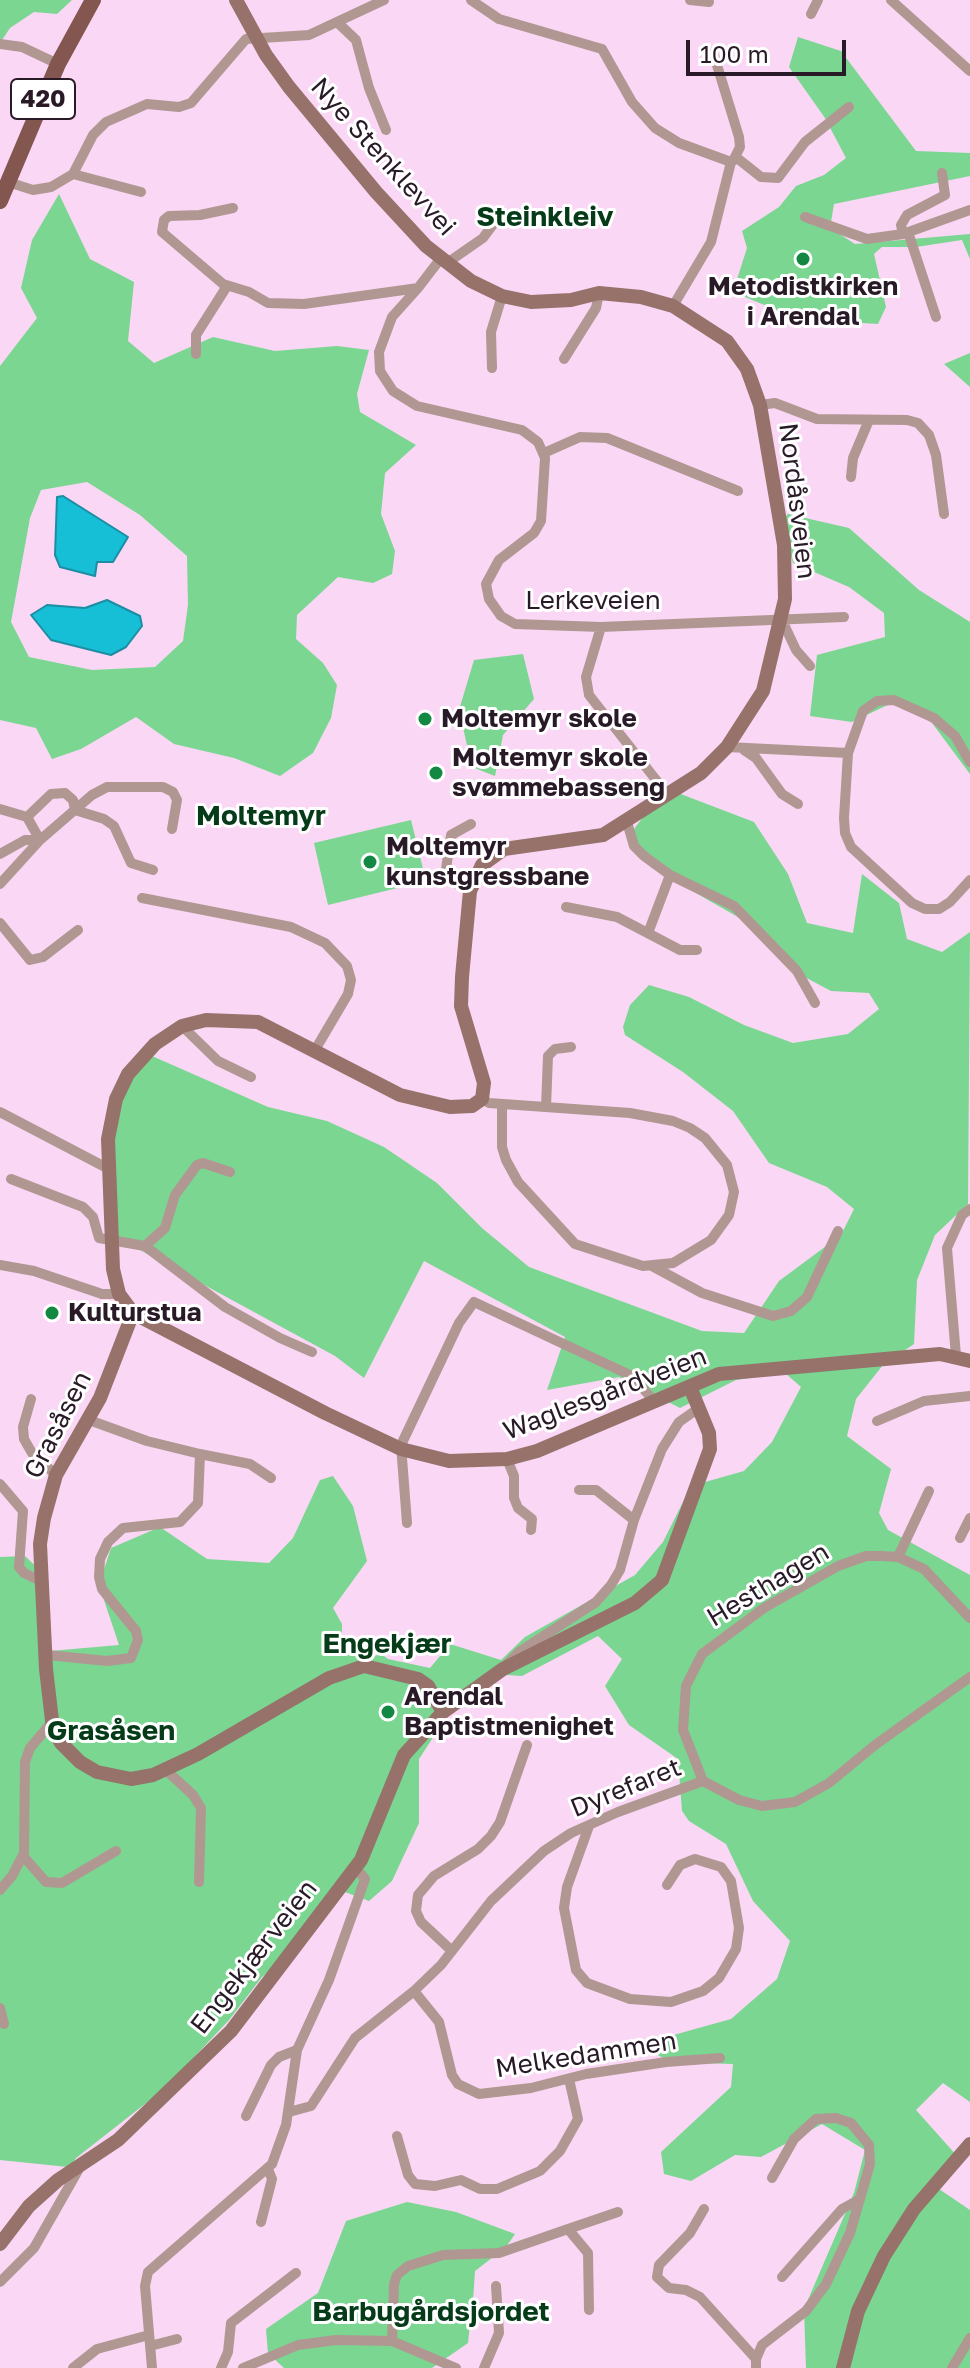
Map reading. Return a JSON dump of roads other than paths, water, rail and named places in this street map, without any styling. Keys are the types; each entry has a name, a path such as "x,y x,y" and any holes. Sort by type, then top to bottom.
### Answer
{"main road":[{"name":"420","path":"0,201 58,64 93,0"},
{"name":"Nye Stenklevvei","path":"236,0 256,39 289,87 376,192 444,260 471,281 502,296 549,302 599,293 641,297 673,306"},
{"name":"Nordåsveien","path":"470,891 489,857 504,849 603,835 701,773 735,748 763,691 782,620 786,572 760,405 747,369 727,341 673,306"},
{"path":"182,1026 206,1020 242,1019 277,1030 374,1083 422,1102 450,1107 472,1106 482,1099 484,1083 461,1006 470,891"},
{"name":"Waglesgårdveien","path":"182,1026 155,1044 128,1074 112,1111 107,1168 113,1269 119,1294 133,1313 401,1449 449,1461 507,1459 563,1442 719,1374 880,1358 963,1358"},
{"name":"Grasåsen","path":"133,1313 112,1373 89,1420 56,1475 44,1518 41,1581 52,1722 69,1753 97,1772 131,1779 166,1770 349,1669 383,1668 418,1679 428,1686 443,1712"},
{"name":"Engekjærveien","path":"0,2244 29,2206 118,2140 231,2031 318,1913 356,1868 370,1843 404,1755 443,1712 503,1669 635,1603 662,1580 710,1449 709,1433 690,1387"},
{"path":"843,2368 858,2311 884,2256 914,2209 970,2144"}],"street":[{"path":"8,182 42,191 73,174 102,125 147,104 179,107 191,103 246,39 309,35 384,0"},
{"path":"471,0 499,19 602,49 632,102 655,128 679,143 734,160 761,177 778,178 805,142 849,107"},
{"path":"690,0 709,2"},
{"path":"811,14 818,0"},
{"path":"891,0 970,71"},
{"path":"337,22 356,40 369,88 386,130"},
{"path":"0,44 22,47 58,64"},
{"path":"673,306 711,242 740,147 735,118 713,52"},
{"path":"936,317 901,225 907,215 945,195 942,173"},
{"path":"73,174 141,192"},
{"path":"233,208 200,215 169,216 161,227 166,237 227,286 249,292 268,303 292,304 418,288"},
{"path":"805,217 867,239 905,233 970,210"},
{"path":"497,219 483,238 444,260 392,317 379,352 380,371 393,391 417,406 522,430 538,442 544,453 580,437 607,438 738,491"},
{"path":"196,354 196,335 227,286"},
{"path":"564,359 592,315 599,293"},
{"path":"492,368 491,332 502,296"},
{"path":"760,405 775,403 817,419 907,420 924,428 936,455 944,514"},
{"path":"851,477 853,458 869,420"},
{"name":"Lerkeveien","path":"544,453 546,487 541,521 534,533 499,560 490,572 486,591 501,616 515,624 601,627 844,617"},
{"path":"782,620 796,650 810,666"},
{"path":"601,627 586,677 589,695 668,795"},
{"path":"970,762 955,736 934,718 888,699 877,701 863,711 848,753 844,818 845,833 851,847 898,892 925,909 939,909 950,902 970,880"},
{"path":"735,748 848,753"},
{"path":"735,748 756,758 782,794 798,804"},
{"path":"0,884 40,840 107,787 163,787 173,792 177,800 172,829"},
{"path":"27,817 56,792 73,800 75,810"},
{"path":"0,809 27,817 40,840"},
{"path":"75,810 104,819 120,836 131,863 153,870"},
{"path":"627,822 634,846 670,875 734,906 797,971 815,1003"},
{"path":"470,891 452,881 446,869 451,835 471,824"},
{"path":"0,854 25,840 40,840"},
{"path":"648,933 670,875"},
{"path":"142,898 291,927 325,943 347,966 351,980 348,994 315,1050"},
{"path":"566,907 617,917 680,950 697,950"},
{"path":"0,923 30,960 43,957 78,930"},
{"path":"182,1026 218,1061 251,1077"},
{"path":"546,1107 548,1056 555,1049 571,1047"},
{"path":"482,1099 502,1104 673,1121 705,1138 727,1165 734,1192 722,1227 695,1253 673,1263 652,1266"},
{"path":"502,1104 506,1160 518,1182 566,1237 589,1251 652,1266 702,1293 773,1316 791,1311 807,1297 838,1231"},
{"path":"0,1112 107,1168"},
{"path":"145,1246 165,1228 175,1195 197,1165 203,1163 230,1172"},
{"path":"11,1179 83,1207 93,1217 99,1238 113,1243 145,1246 225,1307 312,1352"},
{"path":"963,1358 947,1248 970,1202"},
{"path":"0,1265 34,1271 102,1294 119,1294"},
{"path":"407,1523 401,1449 419,1402 463,1315 474,1302 632,1376 654,1401"},
{"path":"877,1421 924,1401 970,1396"},
{"path":"31,1399 23,1427 24,1439 32,1453 56,1475"},
{"name":"Waglesgårdveien","path":"623,1561 634,1520 668,1438 679,1422 699,1408"},
{"path":"89,1420 147,1441 250,1464 271,1478"},
{"path":"47,1655 107,1661 131,1658 138,1640 136,1631 102,1589 100,1559 108,1542 123,1528 180,1522 194,1512 200,1493 200,1454"},
{"path":"507,1459 514,1476 514,1498 518,1508 532,1519 531,1530"},
{"path":"0,1484 23,1511 19,1567 41,1581"},
{"path":"579,1490 596,1490 634,1520"},
{"path":"929,1491 898,1557 938,1581 970,1618"},
{"path":"960,1538 970,1518"},
{"name":"Hesthagen","path":"703,1781 691,1754 682,1718 686,1686 702,1654 764,1608 838,1566 866,1556 898,1557"},
{"name":"Engekjærveien","path":"503,1669 519,1652 596,1602 611,1585 623,1561"},
{"name":"Dyrefaret","path":"414,1991 452,1951 491,1901 527,1865 555,1843 618,1812 703,1781 739,1800 762,1806 795,1802 829,1783 900,1726 970,1677"},
{"path":"0,1890 23,1856 25,1762 30,1748 52,1722"},
{"path":"452,1951 421,1922 416,1911 418,1895 434,1876 478,1849 491,1836 500,1822 527,1745"},
{"path":"166,1770 193,1795 201,1808 199,1882"},
{"path":"589,1826 567,1887 564,1908 576,1970 587,1983 630,1999 671,2002 703,1991 719,1978 736,1949 739,1928 731,1881 721,1867 695,1859 680,1865 667,1885"},
{"path":"23,1856 46,1882 62,1883 116,1851"},
{"path":"152,2368 145,2286 151,2266 268,2169 289,2112 297,2050 329,1980 365,1879 356,1868"},
{"path":"289,2112 311,2106 355,2038 414,1991"},
{"name":"Melkedammen","path":"414,1991 439,2022 452,2075 469,2091 514,2091 666,2062 720,2058"},
{"path":"0,2008 4,2024"},
{"path":"246,2116 271,2065 279,2057 297,2050"},
{"path":"397,2136 408,2175 415,2184 435,2186 461,2180 480,2189 497,2189 540,2171 560,2151 578,2119 569,2079"},
{"path":"756,2363 762,2345 806,2311 826,2284 850,2233 870,2164 869,2145 858,2127 836,2118 816,2119 804,2127 772,2178"},
{"path":"0,2282 34,2248 81,2165"},
{"path":"261,2222 272,2179 268,2169"},
{"path":"782,2277 842,2209 860,2199"},
{"path":"704,2209 690,2233 666,2256 657,2270 659,2281 669,2288 695,2293 756,2363"},
{"path":"392,2341 394,2284 397,2275 408,2266 443,2255 499,2253 618,2212"},
{"path":"568,2229 588,2253 589,2310"},
{"path":"221,2368 228,2352 231,2325 296,2273"},
{"path":"484,2368 499,2333 496,2286"},
{"path":"952,2368 970,2338"},
{"path":"73,2368 97,2349 177,2339"},
{"path":"243,2368 298,2345 336,2340 392,2341 456,2368"}],"water":[{"path":"63,496 128,537 113,562 97,562 95,576 60,567 55,555 57,497"},
{"path":"107,600 140,616 142,626 126,647 111,655 51,640 31,615 47,605 85,608"}],"place":[{"name":"Metodistkirken i Arendal","path":"803,259"},
{"name":"Moltemyr skole","path":"425,719"},
{"name":"Moltemyr skole svømmebasseng","path":"436,773"},
{"name":"Moltemyr kunstgressbane","path":"370,862"},
{"name":"Kulturstua","path":"52,1313"},
{"name":"Arendal Baptistmenighet","path":"388,1712"}],"district":[{"name":"Steinkleiv","path":"545,217"},
{"name":"Moltemyr","path":"261,816"},
{"name":"Engekjær","path":"387,1644"},
{"name":"Grasåsen","path":"111,1731"},
{"name":"Barbugårdsjordet","path":"431,2312"}]}
